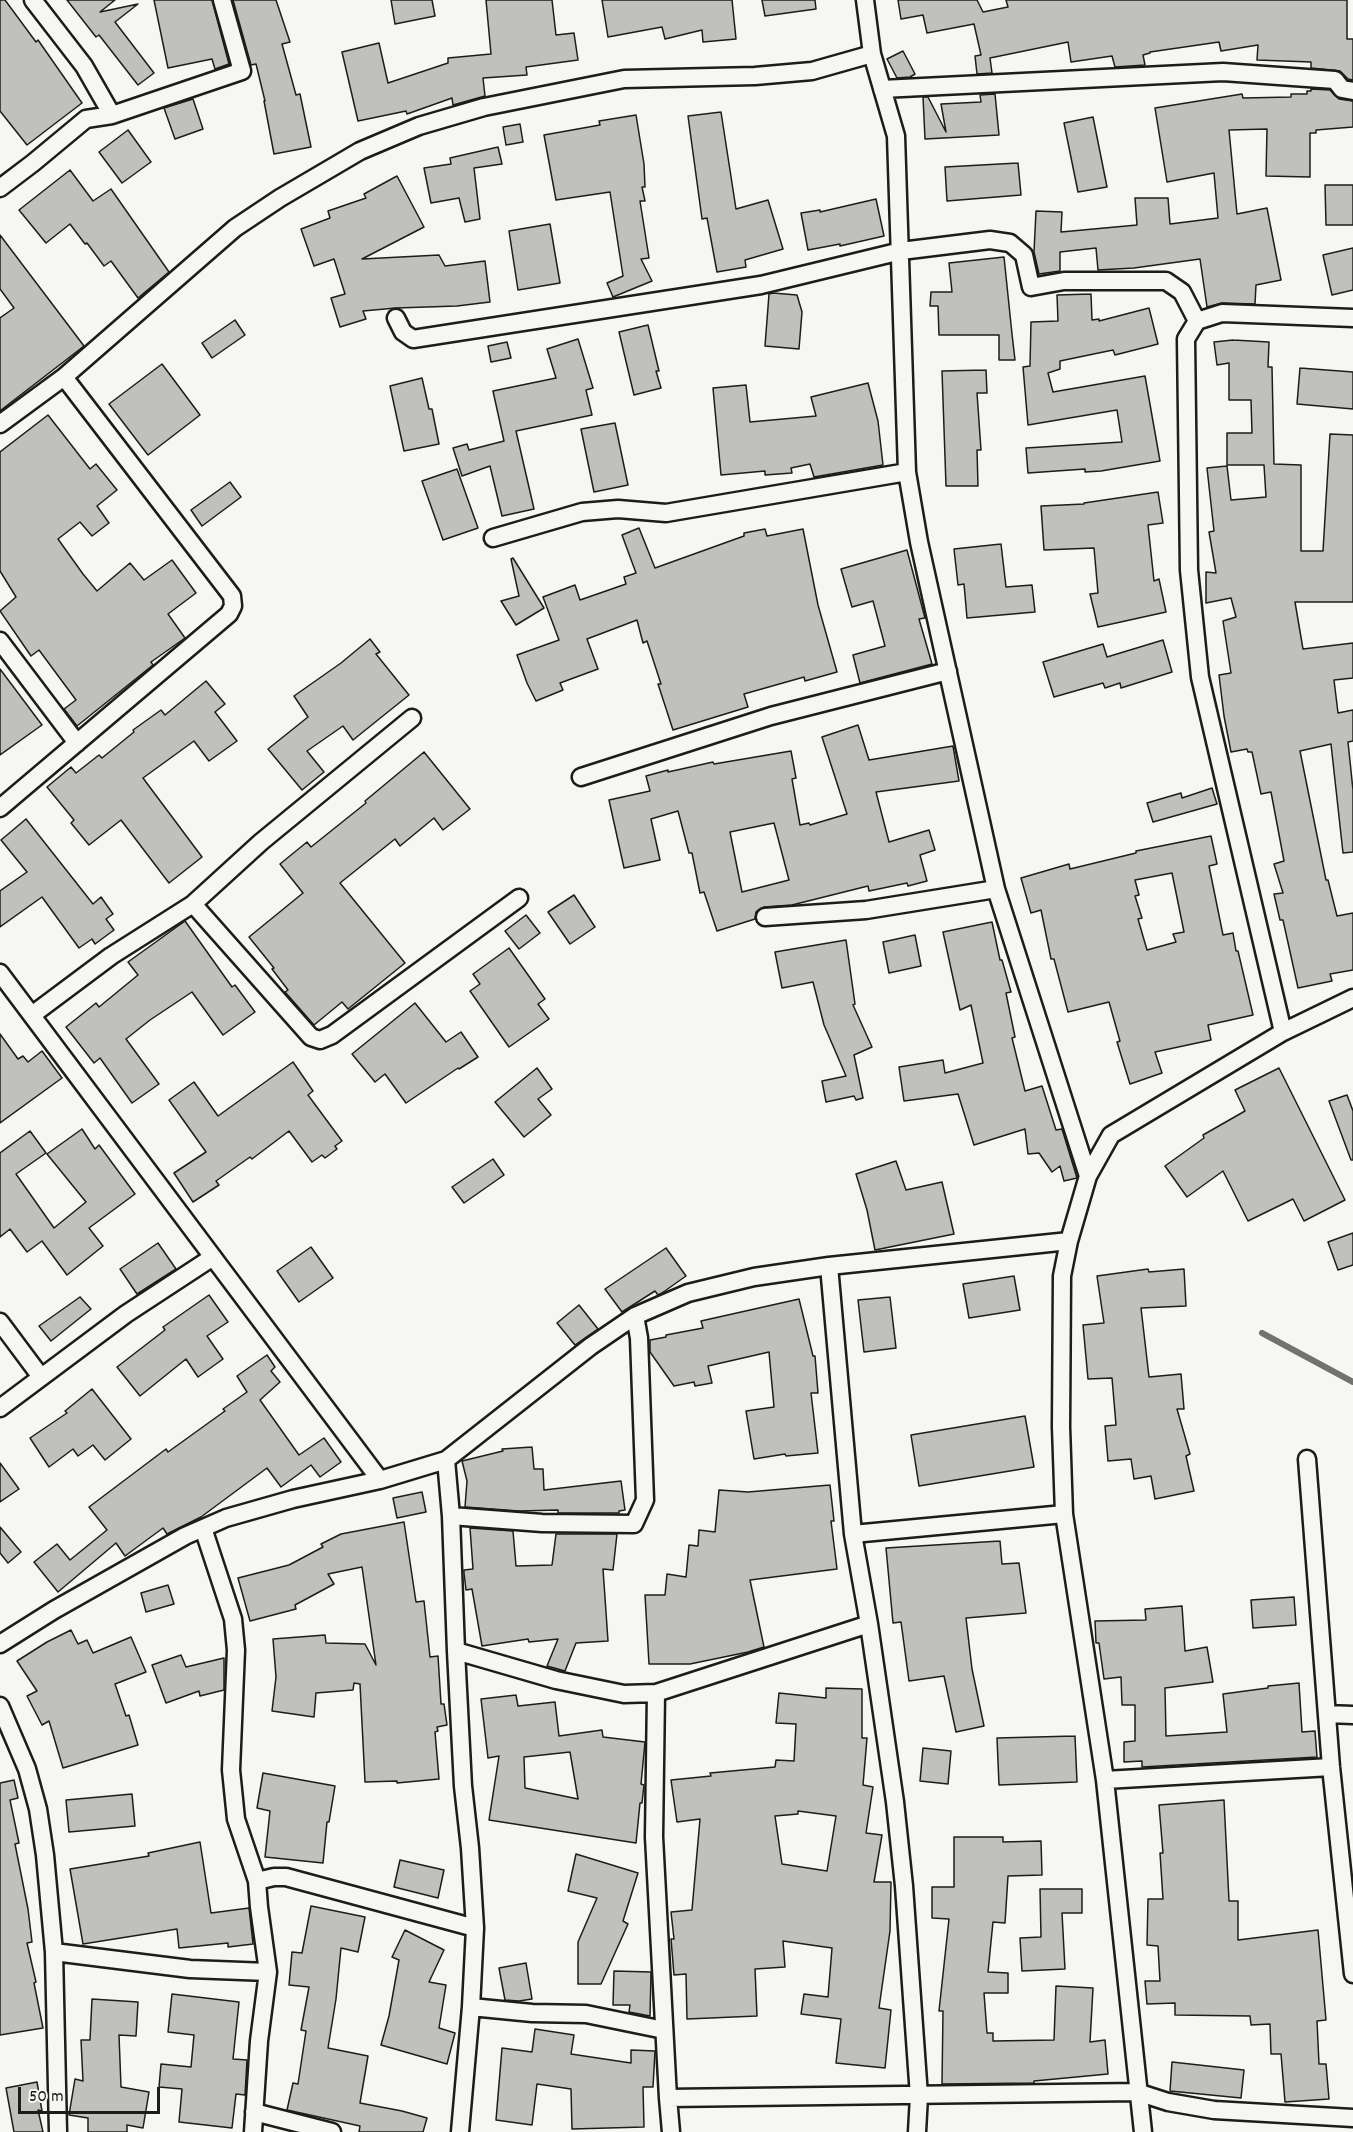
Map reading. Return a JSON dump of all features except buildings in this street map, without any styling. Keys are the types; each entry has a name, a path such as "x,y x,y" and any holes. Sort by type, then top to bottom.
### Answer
{"street":[{"path":"33,0 84,66 112,115"},
{"path":"0,188 86,118 112,115 242,71 222,0"},
{"path":"865,0 872,54 896,136 907,472 919,542 996,889 1088,1176"},
{"path":"0,424 64,377 235,228 280,198 360,151 419,126 484,106 624,80 754,76 812,71 872,54"},
{"path":"882,89 1223,72 1335,80 1342,89 1353,91"},
{"path":"396,318 403,332 413,339 761,285 901,251 990,240 1011,243 1024,255 1031,287 1064,281 1166,281 1182,292 1197,321"},
{"path":"1283,1032 1200,677 1189,570 1186,339 1197,321 1222,313 1353,318"},
{"path":"0,808 229,614 233,606 232,596 64,377"},
{"path":"494,538 582,512 618,509 666,513 907,472"},
{"path":"0,641 77,743"},
{"path":"581,777 771,716 948,671"},
{"path":"32,1015 111,956 192,904 261,842 412,718"},
{"path":"765,917 866,910 996,889"},
{"path":"192,904 311,1037 320,1040 332,1035 519,898"},
{"path":"0,973 380,1480"},
{"path":"1143,2132 1104,1780 1064,1514 1060,1427 1062,1276 1069,1241 1088,1176 1111,1135 1283,1032 1353,998"},
{"path":"0,1644 54,1610 185,1536 226,1518 293,1499 380,1480 446,1460 591,1346 635,1316 688,1293 754,1277 829,1266 1069,1241"},
{"path":"0,1408 126,1314 213,1257"},
{"path":"829,1266 853,1534 869,1624 895,1802 904,1886 919,2096 917,2132"},
{"path":"451,1516 542,1523 634,1524 645,1500 639,1349 635,1316"},
{"path":"0,1322 41,1377"},
{"path":"446,1460 451,1516 456,1651 475,1928 471,2007 460,2132"},
{"path":"1307,1460 1327,1714 1353,1974"},
{"path":"853,1534 1064,1514"},
{"path":"203,1528 232,1619 236,1650 231,1770 236,1819 257,1881 268,1972 259,2041 253,2132"},
{"path":"456,1651 556,1680 624,1694 656,1693 869,1624"},
{"path":"656,1693 654,1837 671,2132"},
{"path":"0,1706 27,1769 38,1809 45,1856 54,1952 58,2132"},
{"path":"1327,1714 1353,1715"},
{"path":"1104,1780 1332,1767"},
{"path":"257,1881 286,1877 475,1928"},
{"path":"54,1952 190,1969 268,1972"},
{"path":"471,2007 532,2013 586,2014 664,2030"},
{"path":"668,2098 1137,2092 1168,2102 1214,2110 1353,2118"},
{"path":"254,2112 332,2132"}],"waterway":[{"path":"1262,1333 1353,1382"}]}
